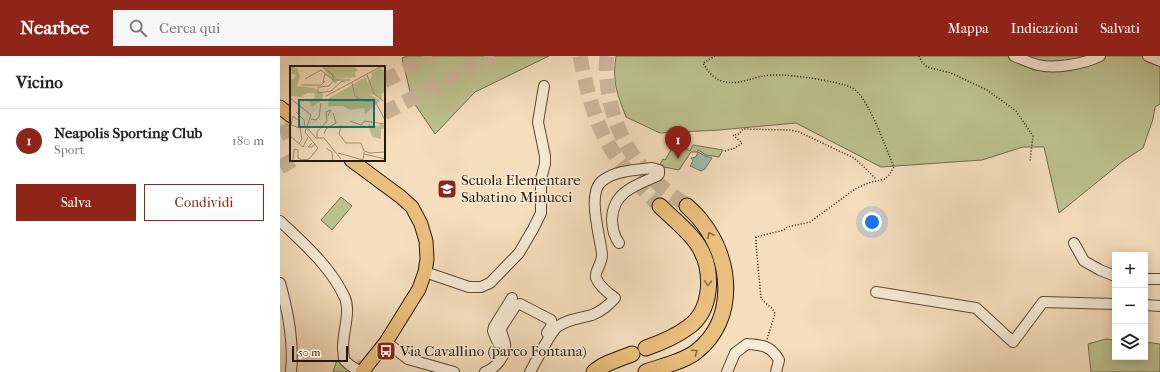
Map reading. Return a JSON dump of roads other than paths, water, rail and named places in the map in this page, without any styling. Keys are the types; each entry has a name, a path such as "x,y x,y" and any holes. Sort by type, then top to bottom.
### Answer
{"highway":[{"path":"646,348 666,340 688,328 697,319 707,299 708,274 706,262 702,252 697,243 660,206"},
{"path":"646,372 683,359 696,352 710,338 718,325 724,308 726,293 725,280 719,254 712,236 702,221 687,206"},
{"path":"594,372 609,363 632,354"}],"main road":[{"path":"280,107 290,115"},
{"path":"352,161 402,197 412,207 421,224 426,241 427,259 425,272 414,298 386,342 360,369"}],"street":[{"path":"1014,56 1038,65 1053,66 1083,62 1100,56"},
{"path":"1148,56 1160,61"},
{"path":"425,272 469,287 480,287 490,283 519,253 541,214 542,179 545,160 538,122 544,86"},
{"path":"530,372 557,327 567,321 593,314 607,307 614,298 600,285 596,279 596,272 601,264 602,256 595,218 597,188 602,181 624,172 656,168 659,174 657,176 631,186 620,196 612,210 612,227 616,240 620,243"},
{"path":"280,221 313,252 335,280 346,300 347,308 343,339 344,359 350,365 360,369"},
{"path":"1074,243 1084,261 1112,275"},
{"path":"1148,279 1160,280"},
{"path":"280,283 285,301 290,336 292,360 291,372"},
{"path":"876,292 976,308 1013,342 1043,302 1112,304"},
{"path":"481,372 494,361 497,354 499,345 494,327 512,298"},
{"path":"481,372 492,369 503,355 505,347 501,328 516,304 520,304 551,320 552,322 534,357 522,372"},
{"path":"1148,305 1160,306"},
{"path":"386,342 408,359 454,372"},
{"path":"727,372 735,353 747,344 765,346 775,352 779,360 776,372"}],"tunnel":[{"path":"385,80 432,56"},
{"path":"385,112 494,56"},
{"path":"580,56 586,85 598,123 607,142 628,172 660,206"},
{"path":"607,56 606,73 610,103 618,128 624,140 637,162 646,172 663,188 687,206"},
{"path":"280,134 290,129"},
{"path":"280,167 291,161"},
{"path":"356,363 369,372"}],"place":[{"name":"Neapolis Sporting Club","path":"678,159"},
{"name":"Scuola Elementare Sabatino Minucci","path":"447,189"},
{"name":"Via Cavallino (parco Fontana)","path":"386,351"}]}
